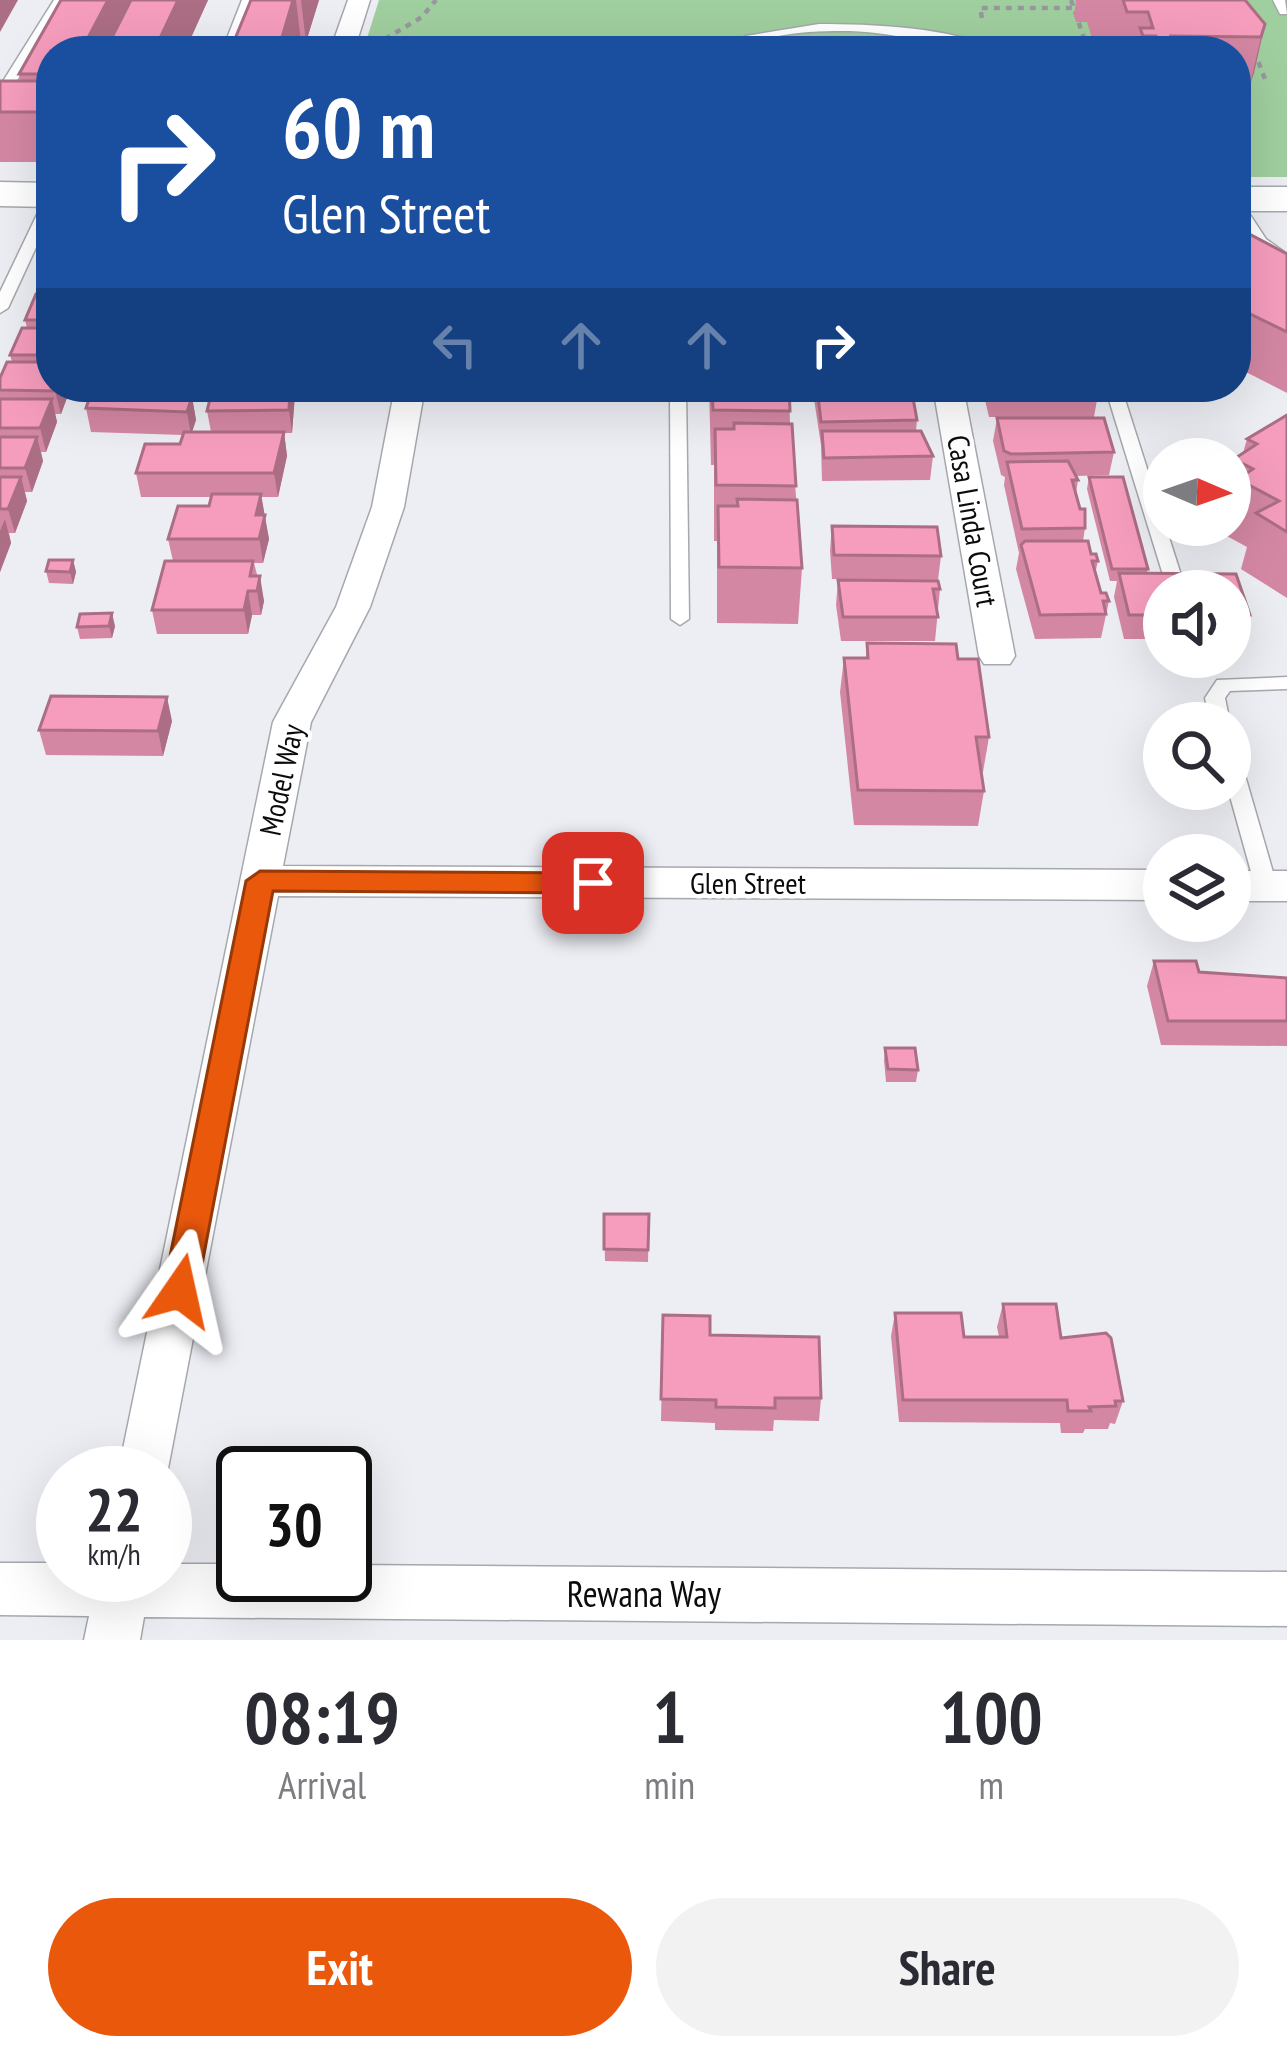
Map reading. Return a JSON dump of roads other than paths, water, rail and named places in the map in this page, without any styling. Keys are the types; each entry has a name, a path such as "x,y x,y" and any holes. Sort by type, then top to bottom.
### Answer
{"street":[{"path":"347,36 359,0"},
{"path":"0,194 36,196"},
{"path":"1251,200 1287,199"},
{"name":"Model Way","path":"149,1446 292,722 353,607 388,507 407,402"},
{"name":"Casa Linda Court","path":"951,402 997,656"},
{"name":"Glen Street","path":"260,881 1143,886"},
{"name":"Rewana Way","path":"0,1589 36,1593"},
{"name":"Rewana Way","path":"192,1602 1287,1599"}],"lane":[{"path":"38,36 60,0"},
{"path":"235,36 248,0"},
{"path":"761,36 877,27 920,36"},
{"path":"0,97 36,39"},
{"path":"1251,227 1260,242 1287,261"},
{"path":"0,308 36,230"},
{"path":"678,402 680,619"},
{"path":"1118,402 1170,570"},
{"path":"1216,702 1224,686 1287,683"},
{"path":"1243,810 1261,886"}]}
